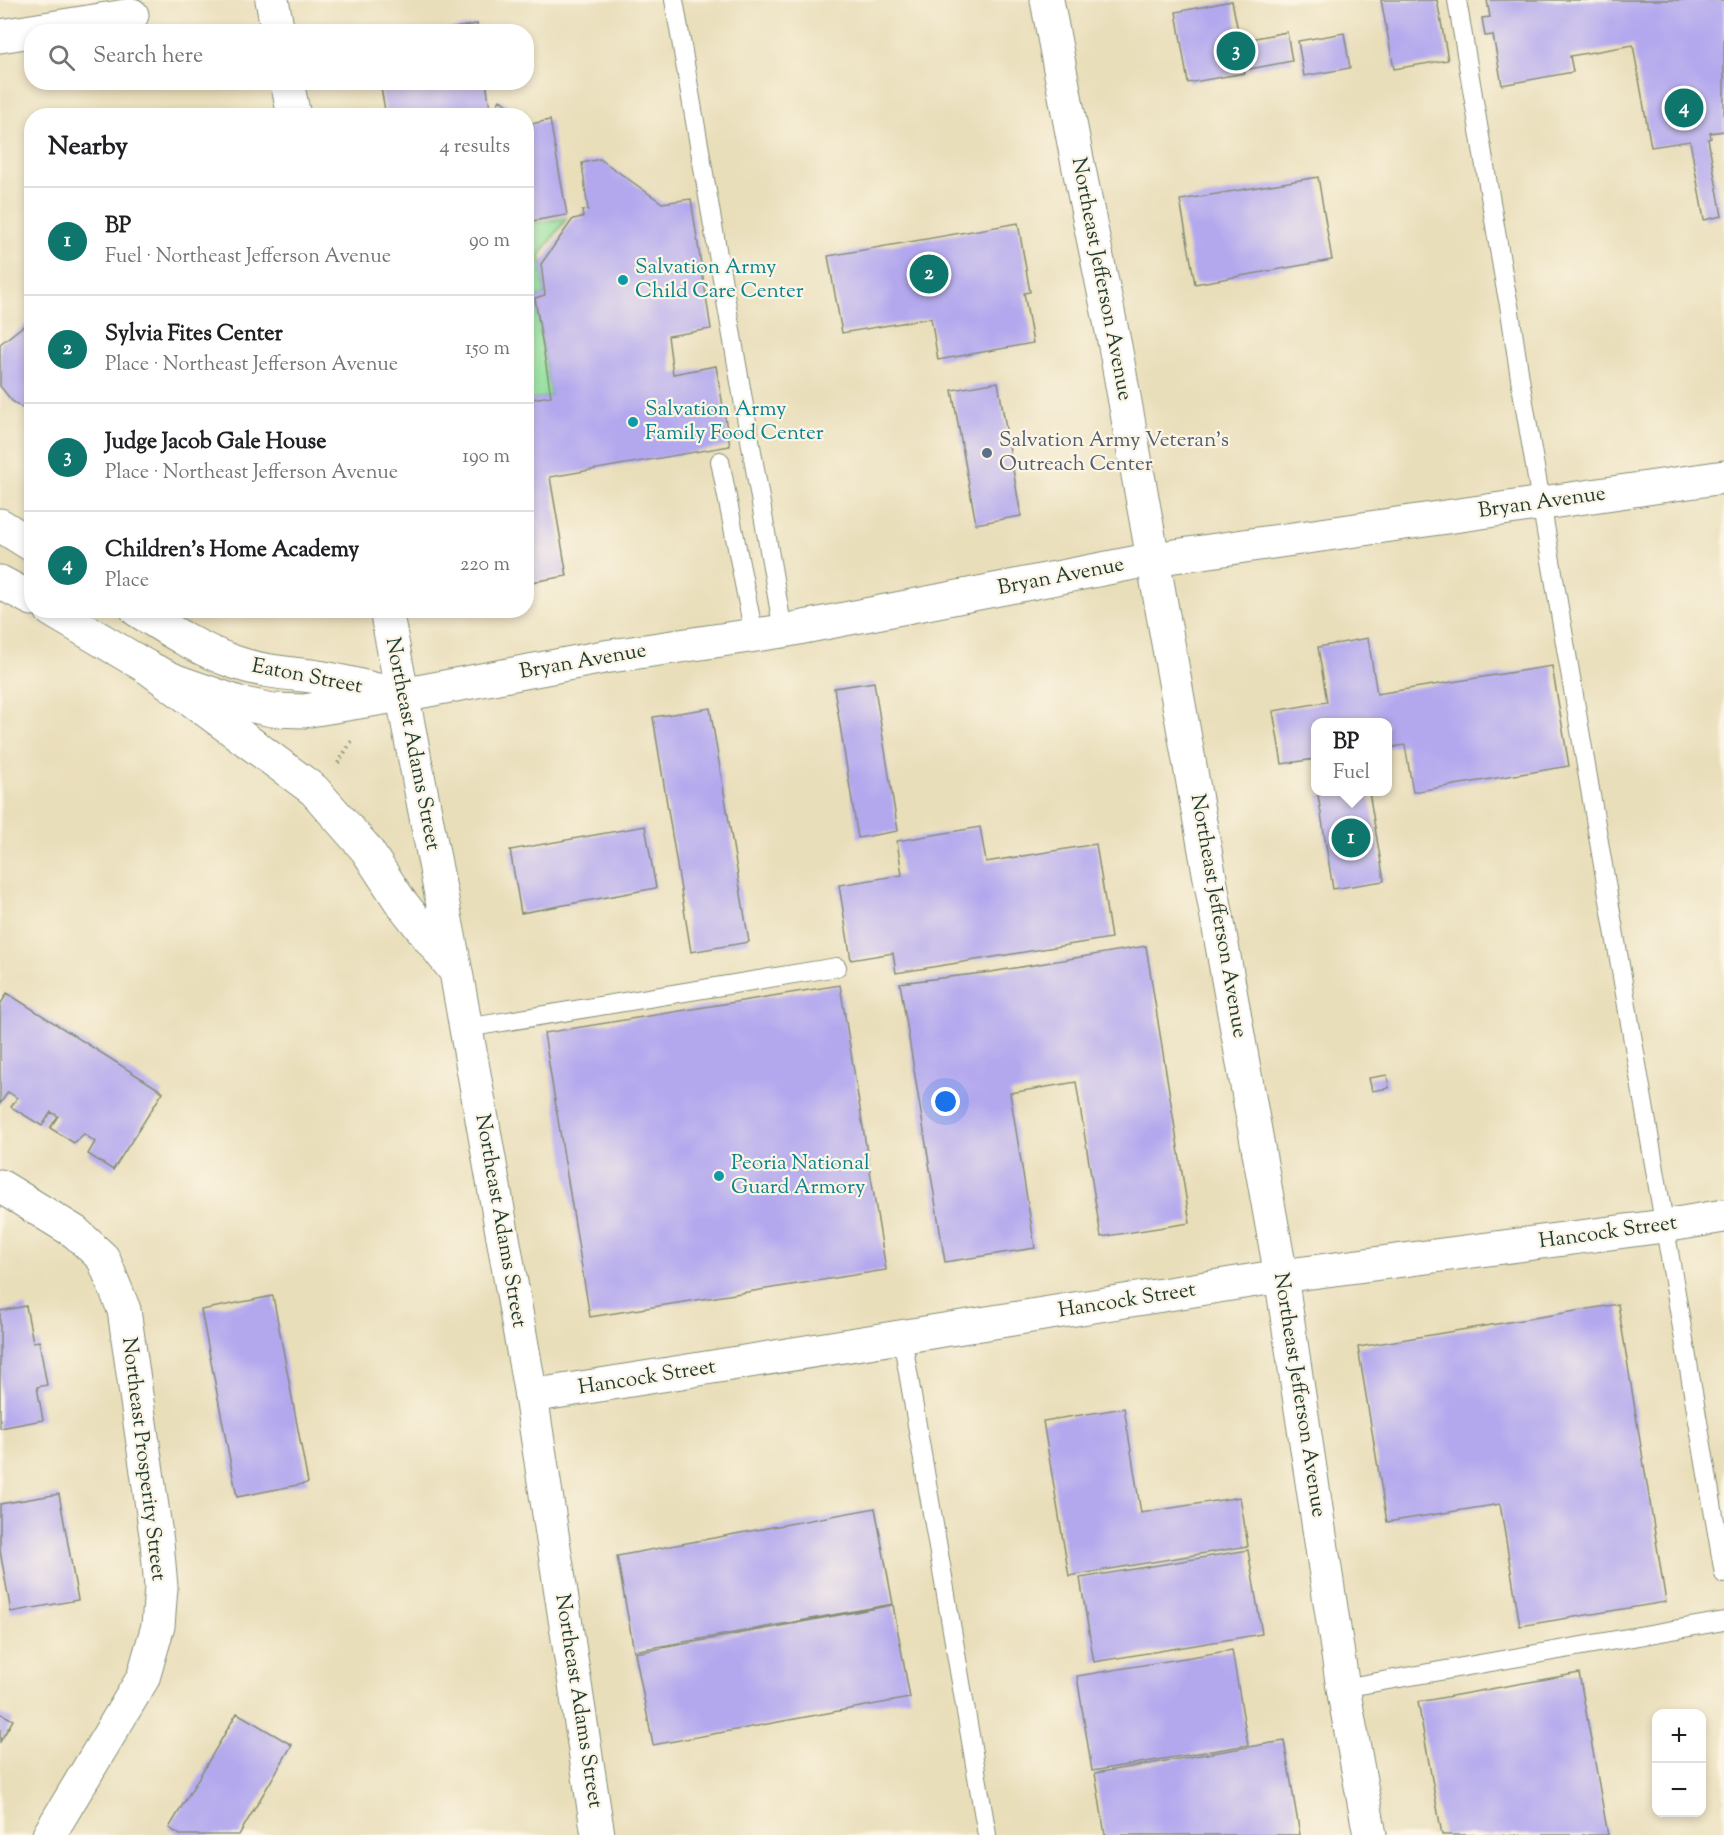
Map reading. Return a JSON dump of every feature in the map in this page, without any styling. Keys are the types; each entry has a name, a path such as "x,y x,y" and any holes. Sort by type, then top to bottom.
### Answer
{"street":[{"path":"272,0 276,24"},
{"name":"Northeast Jefferson Avenue","path":"1047,0 1115,346 1281,1276 1343,1688 1370,1835"},
{"path":"75,24 132,15"},
{"path":"0,36 24,32"},
{"path":"289,90 292,108"},
{"name":"Bryan Avenue","path":"402,695 604,657 768,633 1154,559 1724,477"},
{"path":"0,525 24,540"},
{"path":"0,582 24,595"},
{"name":"Eaton Street","path":"64,618 147,667 176,681 239,704 272,710 304,711 402,695"},
{"name":"Eaton Street","path":"150,618 211,653 236,663 261,670 287,675 312,676 402,695"},
{"name":"Northeast Adams Street","path":"388,618 456,972 531,1396 598,1835"},
{"path":"147,667 314,790 366,849 400,901 456,972"},
{"name":"Northeast Prosperity Street","path":"0,1186 75,1232 103,1258 124,1310 157,1542 160,1587 158,1626 143,1678 49,1835"},
{"name":"Hancock Street","path":"531,1396 1281,1276 1664,1226 1724,1216"}],"lane":[{"path":"674,0 768,633"},
{"path":"1457,0 1724,1574"},
{"path":"720,461 768,633"},
{"path":"466,1028 837,967"},
{"path":"902,1337 987,1835"},
{"path":"1343,1688 1724,1621"}],"path":[{"path":"335,767 354,738"}],"green space":[{"path":"567,218 540,255 545,295 535,298 551,396 534,399 534,223"}],"building":[{"path":"1381,0 1437,0 1448,60 1394,69"},
{"path":"1487,0 1724,0 1724,131 1710,133 1711,138 1708,139 1722,216 1704,220 1690,141 1651,147 1633,45 1570,56 1573,72 1502,85 1493,35 1485,36 1482,18 1490,17"},
{"path":"1232,1 1240,41 1287,32 1292,61 1244,70 1245,73 1188,83 1176,12"},
{"path":"1344,33 1350,68 1304,76 1298,41"},
{"path":"381,90 487,90 490,108 385,108"},
{"path":"500,100 513,108 495,108"},
{"path":"550,120 567,215 534,221 534,123"},
{"name":"Salvation Army Child Care Center","path":"600,159 662,203 691,199 711,329 668,336 673,374 716,366 730,446 550,477 567,576 534,582 534,399 551,396 535,298 545,295 541,264 573,219 583,217 582,211 588,210 582,163"},
{"path":"1318,177 1332,260 1195,284 1180,200"},
{"path":"1018,223 1030,292 1024,293 1033,343 938,360 931,318 842,333 828,256"},
{"path":"24,326 24,409 12,401 0,386 0,344"},
{"name":"Salvation Army Veteran's Outreach Center","path":"998,382 1021,516 976,524 952,390"},
{"path":"1368,638 1377,694 1552,666 1569,766 1413,792 1405,745 1392,747 1392,718 1311,718 1311,760 1282,764 1273,711 1327,702 1318,647"},
{"path":"874,682 898,831 858,838 834,688"},
{"path":"710,708 749,942 691,952 653,717"},
{"path":"1318,796 1370,796 1384,881 1333,889"},
{"path":"645,826 656,888 521,913 510,850"},
{"path":"980,827 986,862 1096,844 1111,938 896,973 893,953 851,960 839,885 902,875 897,841"},
{"path":"1146,946 1190,1223 1101,1237 1076,1082 1010,1093 1035,1248 945,1262 900,983 991,972"},
{"name":"Peoria National Guard Armory","path":"840,985 886,1270 590,1317 544,1033"},
{"path":"7,993 163,1092 113,1170 88,1154 95,1142 84,1134 74,1143 50,1128 58,1116 51,1112 42,1126 11,1107 17,1098 8,1092 0,1104 0,1005"},
{"path":"1387,1075 1389,1088 1372,1091 1369,1078"},
{"path":"273,1296 308,1483 237,1497 201,1310"},
{"path":"1618,1304 1666,1602 1520,1626 1500,1504 1387,1522 1358,1347"},
{"path":"26,1306 33,1342 39,1341 47,1385 37,1387 43,1420 0,1428 0,1311"},
{"path":"1124,1408 1141,1513 1240,1497 1248,1546 1069,1576 1043,1421"},
{"path":"59,1494 78,1600 11,1612 0,1551 0,1504"},
{"path":"875,1508 893,1604 634,1651 617,1556"},
{"path":"1248,1550 1262,1634 1094,1662 1080,1578"},
{"path":"893,1605 910,1698 653,1745 635,1653"},
{"path":"1232,1650 1248,1745 1092,1771 1077,1676"},
{"path":"1579,1673 1608,1835 1442,1835 1418,1702"},
{"path":"0,1713 13,1720 0,1742"},
{"path":"237,1713 292,1745 239,1835 180,1835 169,1828"},
{"path":"1284,1741 1300,1835 1105,1835 1095,1773"}],"place":[{"name":"Judge Jacob Gale House","path":"1236,51"},
{"name":"Children's Home Academy","path":"1684,108"},
{"name":"Sylvia Fites Center","path":"929,274"},
{"name":"Salvation Army Child Care Center","path":"623,280"},
{"name":"Salvation Army Family Food Center","path":"633,422"},
{"name":"Salvation Army Veteran's Outreach Center","path":"987,453"},
{"name":"BP","path":"1351,838"},
{"name":"Peoria National Guard Armory","path":"719,1176"}]}
